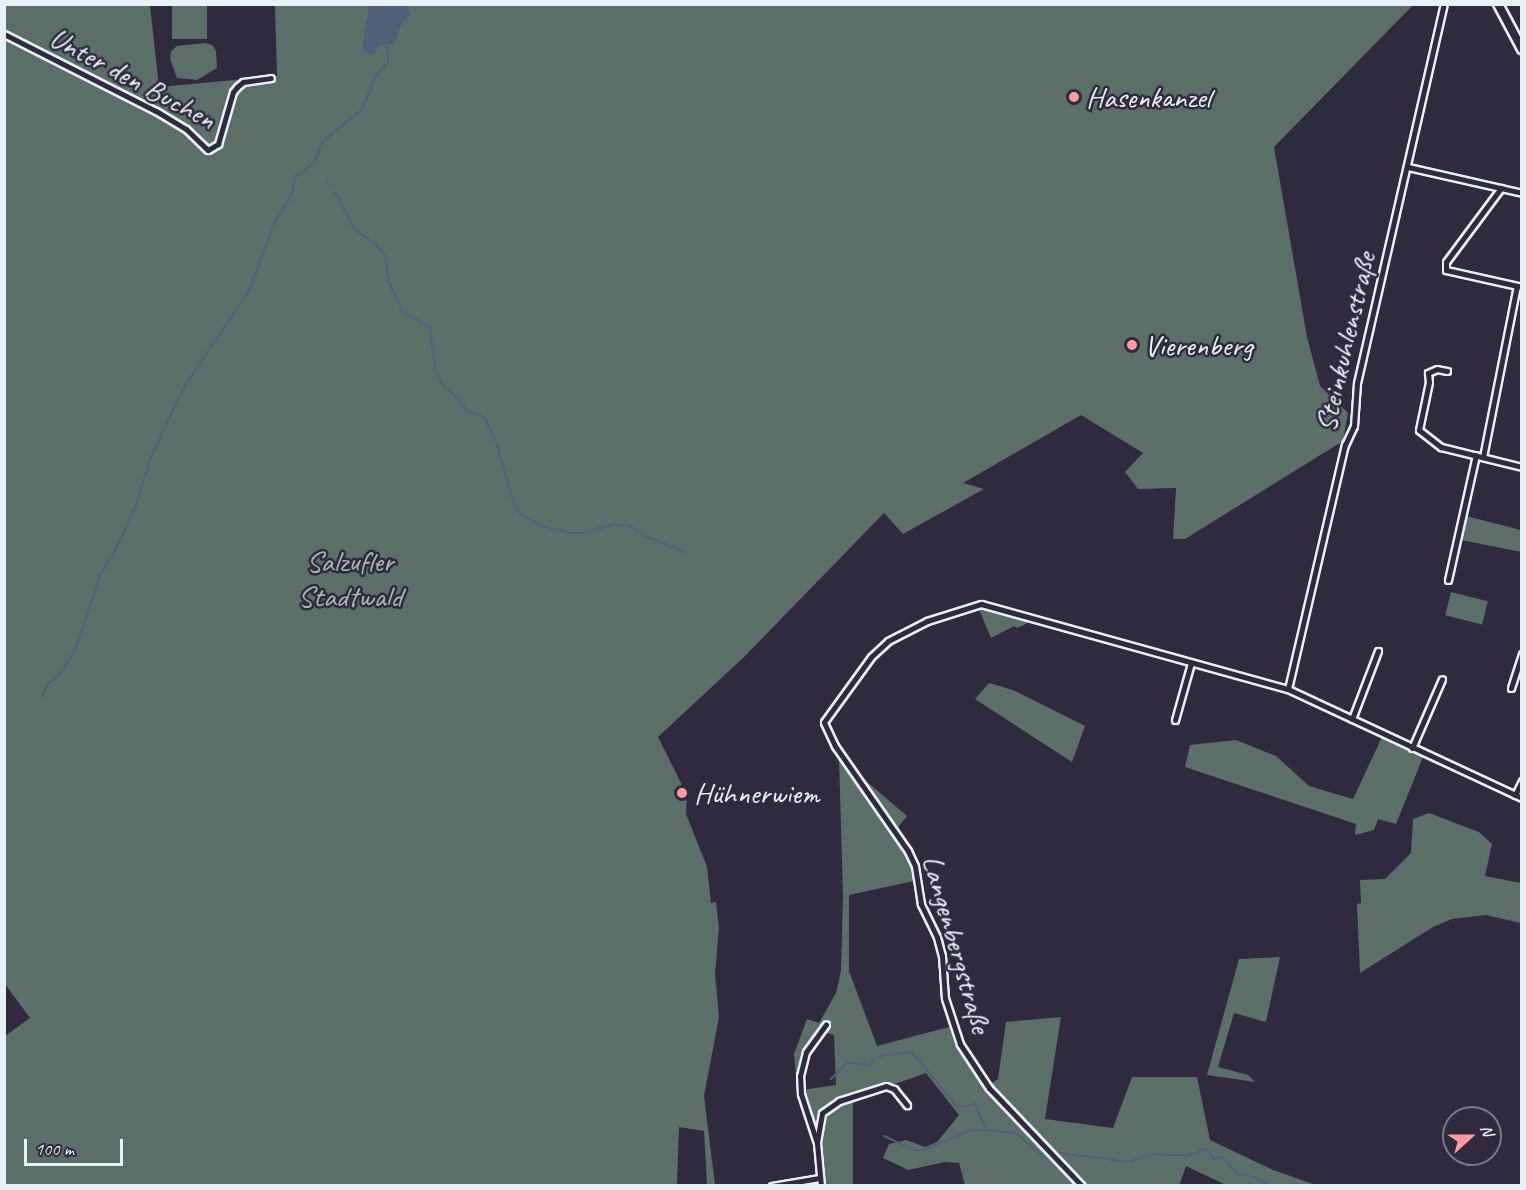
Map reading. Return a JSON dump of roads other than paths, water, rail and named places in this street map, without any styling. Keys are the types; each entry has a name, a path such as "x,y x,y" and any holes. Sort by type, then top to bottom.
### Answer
{"main road":[{"path":"1498,4 1521,49"}],"street":[{"name":"Steinkuhlenstraße","path":"1288,689 1345,445 1354,426 1357,383 1444,4"},
{"name":"Unter den Buchen","path":"4,34 156,111 186,129 208,150 219,144 233,92 237,87 243,82 270,78"},
{"path":"1408,167 1521,193"},
{"path":"1448,580 1480,456 1519,286 1446,270 1446,262 1501,188"},
{"path":"1447,371 1437,369 1428,373 1429,382 1419,430 1435,445 1521,467"},
{"name":"Langenbergstraße","path":"1082,1185 989,1088 960,1044 945,998 942,956 937,937 921,904 915,866 908,851 835,746 824,722 871,657 888,641 927,621 981,604 1288,689 1521,798"},
{"path":"1352,719 1378,651"},
{"path":"1511,688 1521,654"},
{"path":"1175,720 1191,663"},
{"path":"1412,748 1442,679"},
{"path":"1515,795 1521,781"},
{"path":"817,1143 801,1094 800,1076 806,1052 826,1024"},
{"path":"821,1185 817,1143 822,1113 838,1101 886,1086 894,1089 907,1105"},
{"path":"772,1185 819,1178"}],"water":[{"path":"370,5 408,5 411,15 401,23 394,42 381,44 372,55 365,53 364,38"}],"waterway":[{"path":"273,225 291,196 296,176 314,163 323,142 363,108 376,76 388,62 387,43"},
{"path":"327,182 329,186"},
{"path":"333,193 338,196 354,229 376,244 385,255 389,282 403,312 430,327 435,368 441,383 459,399 466,411 480,415 486,420 496,441 514,504 520,514 542,526 571,533 583,533 614,524 632,527 644,536 685,552"},
{"path":"42,696 49,683 59,675 75,650 100,576 120,541 137,502 150,459 185,385 249,291 272,229"},
{"path":"879,1056 912,1052 957,1107 975,1104 987,1130 1016,1133 1044,1157"},
{"path":"831,1079 847,1063 871,1065 873,1059"},
{"path":"884,1136 914,1150 922,1150 972,1130 987,1130"},
{"path":"1058,1153 1130,1162 1152,1154 1186,1156 1206,1149 1214,1159 1223,1157 1237,1174 1251,1176 1271,1186"},
{"path":"1287,1186 1293,1183 1303,1186"}],"place":[{"name":"Hasenkanzel","path":"1074,97"},
{"name":"Vierenberg","path":"1132,345"},
{"name":"Hühnerwiem","path":"682,793"}],"park label":[{"name":"Salzufler Stadtwald","path":"350,578"}]}
